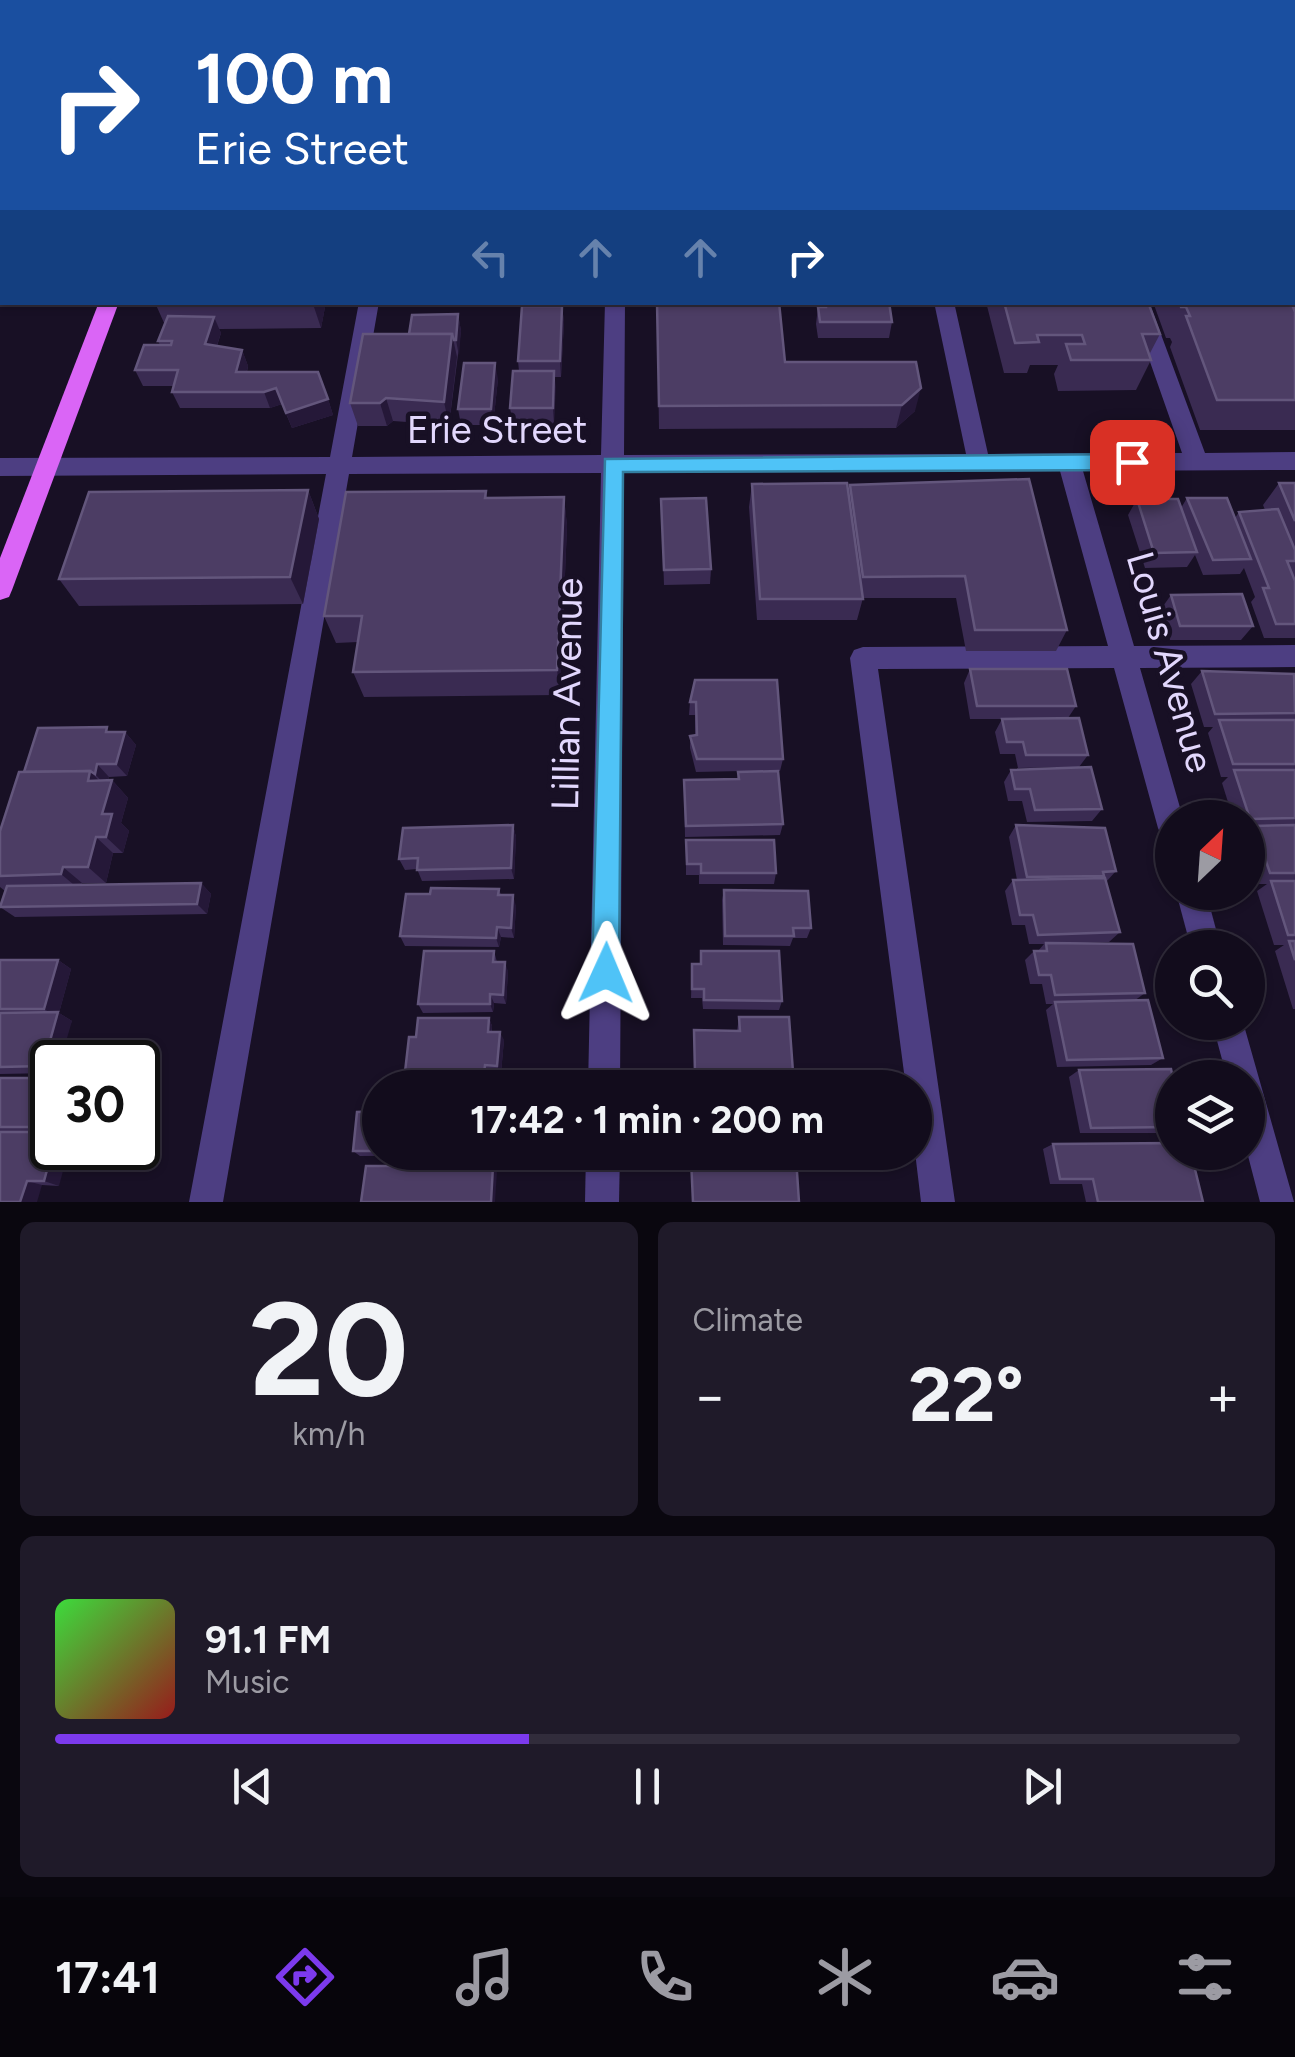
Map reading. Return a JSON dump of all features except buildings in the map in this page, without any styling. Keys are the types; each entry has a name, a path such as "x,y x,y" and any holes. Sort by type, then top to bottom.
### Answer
{"main road":[{"path":"0,590 108,305"}],"street":[{"path":"206,1202 368,305"},
{"name":"Lillian Avenue","path":"604,1070 615,305"},
{"path":"945,305 979,463"},
{"path":"1140,305 1197,462"},
{"name":"Louis Avenue","path":"1068,462 1164,800"},
{"name":"Erie Street","path":"0,467 1295,462"},
{"path":"938,1202 863,658 1295,656"},
{"path":"1265,1156 1278,1202"},
{"path":"602,1202 603,1170"}],"route":[{"path":"606,973 612,464 1132,462"}]}
